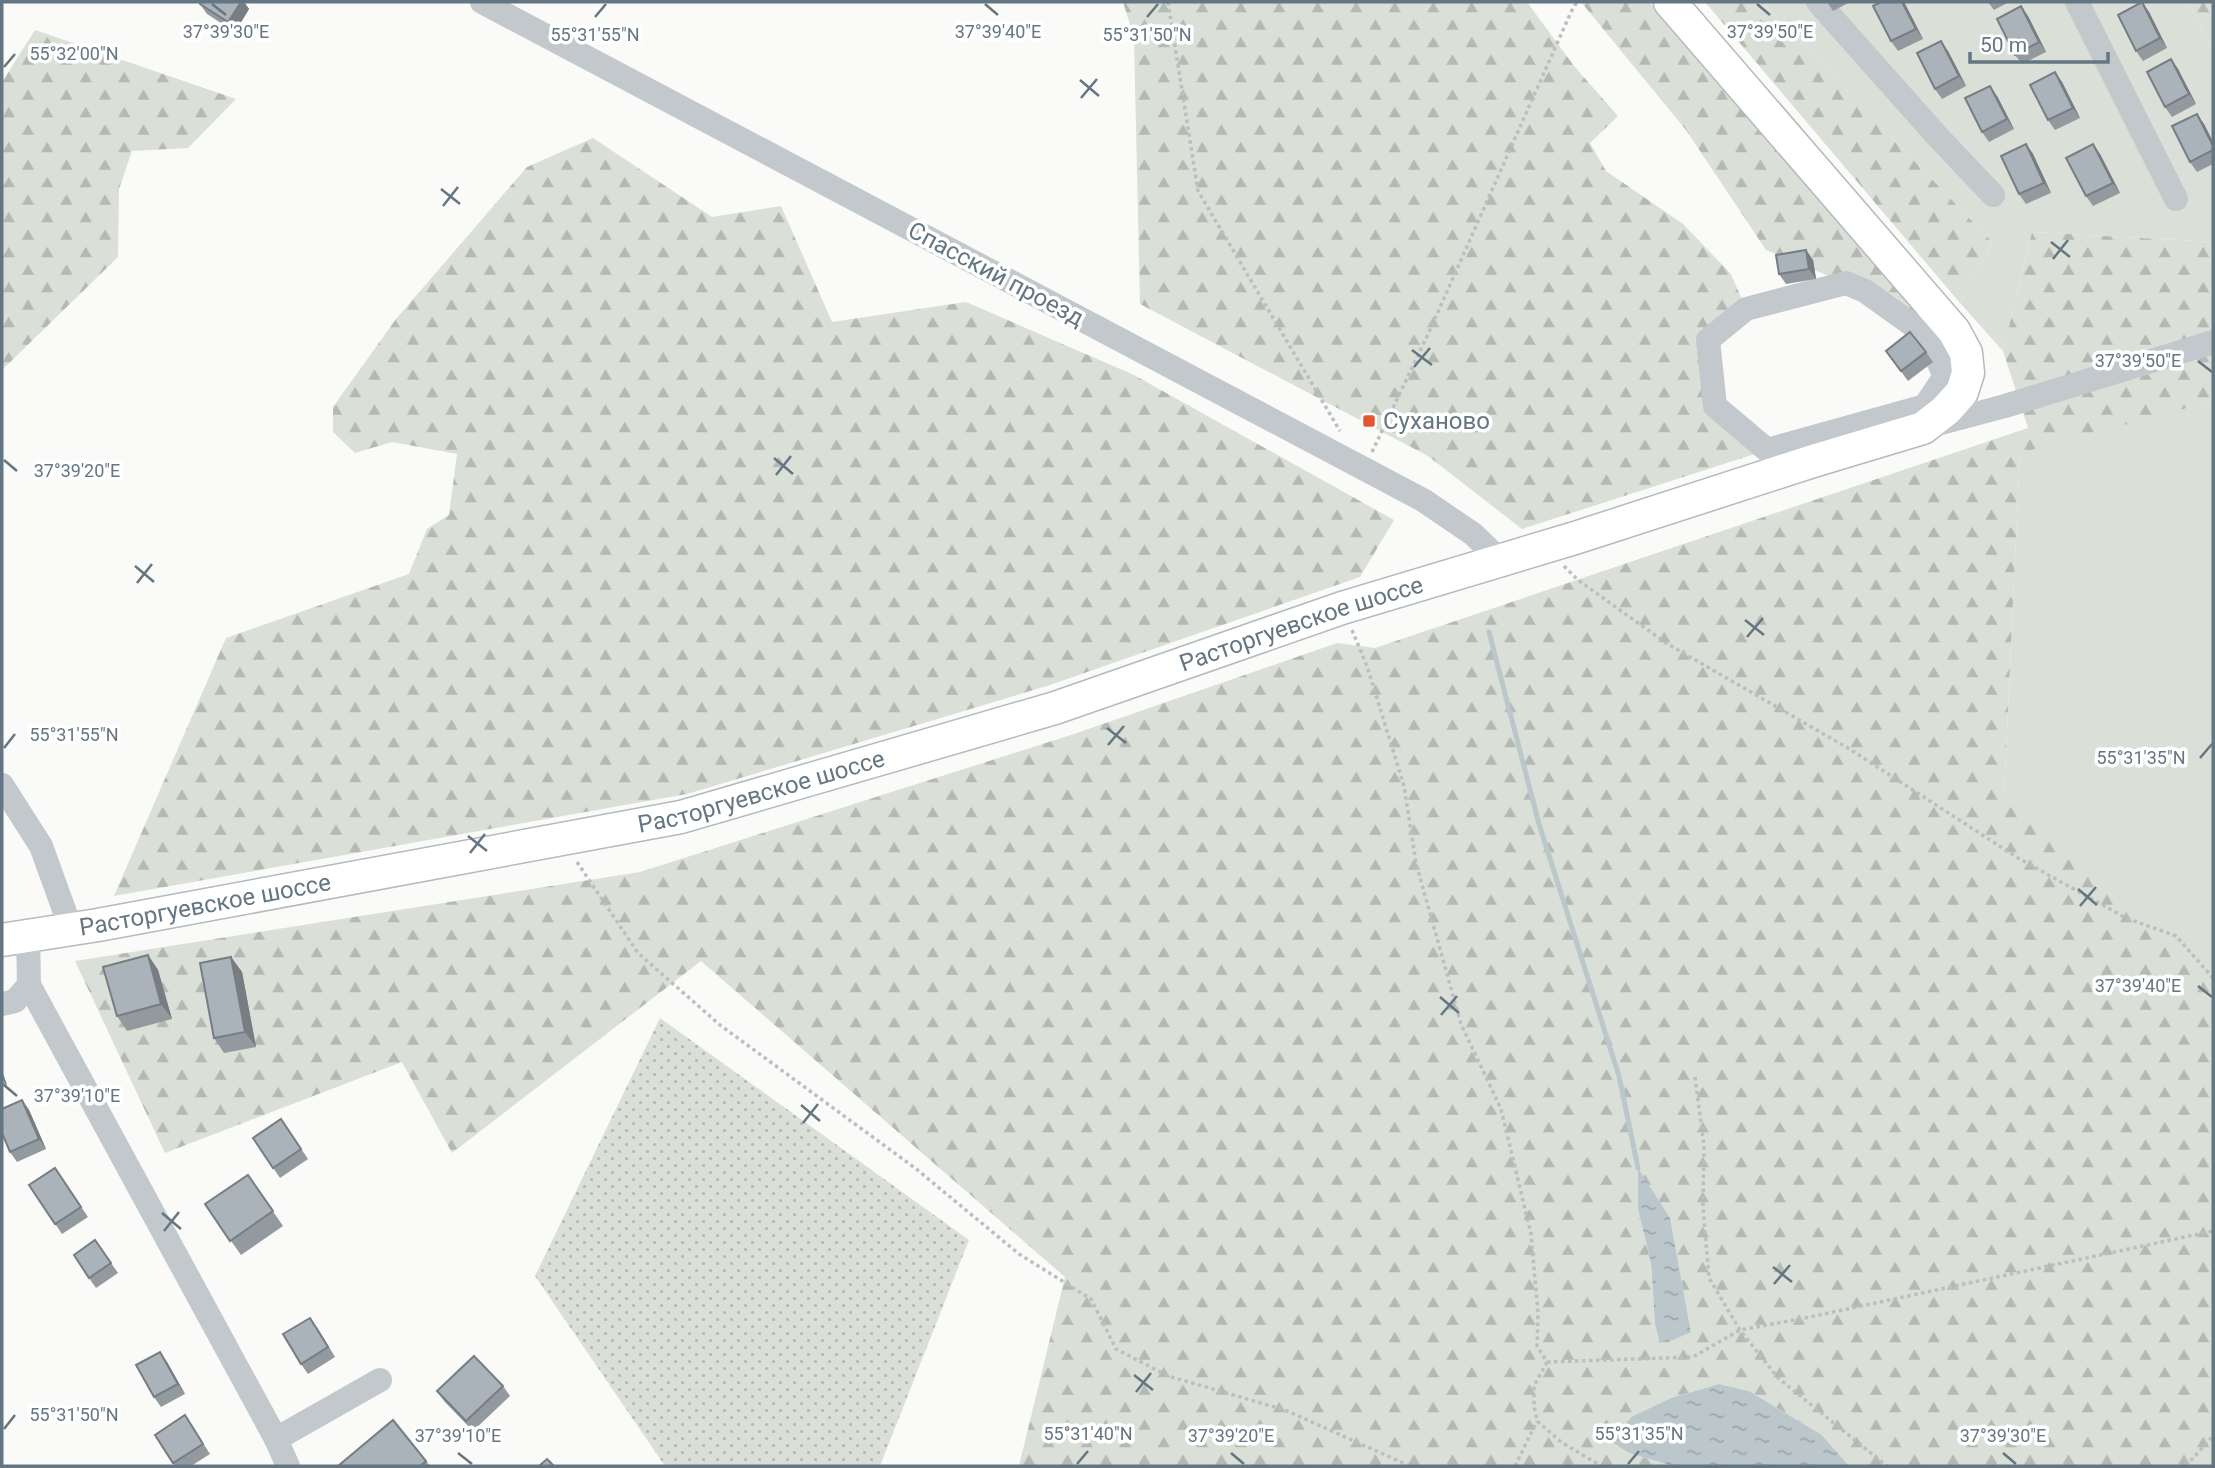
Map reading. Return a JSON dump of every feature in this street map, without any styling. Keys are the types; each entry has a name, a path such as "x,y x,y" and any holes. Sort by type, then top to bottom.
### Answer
{"main road":[{"path":"1670,2 1954,331 1966,353 1968,373 1962,392 1945,411 1923,428"},
{"name":"Расторгуевское шоссе","path":"15,938 681,817 1041,712 1342,608 1923,428"}],"street":[{"name":"Спасский проезд","path":"482,2 1423,500 1473,534 1500,560"},
{"path":"1818,2 1993,195"},
{"path":"2077,2 2176,199"},
{"path":"1846,283 1865,291 1924,334 1945,376 1925,406 1767,450 1715,406 1708,340 1746,309 1846,283"},
{"path":"1923,428 2005,406 2213,342"},
{"path":"2,785 41,846 71,929"},
{"path":"15,938 29,985 288,1466"},
{"path":"2,1004 15,1001 29,985"},
{"path":"276,1440 380,1380"}],"path":[{"path":"1168,2 1198,191 1343,435"},
{"path":"1363,470 1429,332 1577,2"},
{"path":"1545,547 1578,580 1666,643 1848,748 2018,858 2126,918 2176,936 2213,978"},
{"path":"1342,608 1367,666 1404,786 1416,863 1461,1024 1501,1110 1531,1234 1538,1313 1537,1346 1547,1363"},
{"path":"562,839 638,953 720,1026 915,1168 1019,1254 1091,1298 1116,1349 1168,1376 1285,1410 1410,1466"},
{"path":"1695,1077 1704,1146 1703,1206 1709,1278 1740,1329 1778,1378 1887,1466"},
{"path":"1547,1363 1693,1357 1740,1329 1805,1318 2213,1231"},
{"path":"1515,1466 1537,1421 1534,1386 1547,1363"},
{"path":"1537,1421 1561,1442 1601,1466"},
{"path":"2186,1466 2213,1436"}],"green space":[{"path":"1123,2 1527,2 1574,66 1618,116 1590,143 1606,171 1683,224 1731,274 1746,309 1708,340 1715,406 1767,450 1522,529 1428,456 1140,304 1134,38"},
{"path":"1581,2 1649,2 1944,332 1865,291 1766,250 1686,130"},
{"path":"1705,2 1762,2 1993,243 1960,303"},
{"path":"1762,2 2189,2 2213,51 2213,242 2032,232 2003,351 1960,303 1993,243"},
{"path":"2189,2 2213,2 2213,51"},
{"path":"35,30 236,99 188,148 132,151 119,189 118,257 2,370 2,82"},
{"path":"593,138 712,217 781,206 832,322 966,302 1134,375 1394,520 1360,577 1047,686 687,794 114,896 226,638 409,574 427,529 449,515 457,454 392,442 355,453 333,432 333,407 396,319 527,167"},
{"path":"2032,232 2213,242 2213,401 2020,453 2004,795 2203,968 2213,968 2213,1466 1849,1466 1822,1435 1749,1391 1719,1384 1671,1398 1633,1416 1608,1438 1629,1453 1673,1466 1019,1466 1065,1277 701,961 452,1153 402,1062 165,1153 75,961 640,872 1074,734 1337,643 1375,648 2028,428 2003,351","holes":["1638,1169 1670,1219 1691,1332 1655,1324 1651,1263 1638,1209"]},
{"path":"2213,401 2213,968 2203,968 2004,796 2020,452"},
{"path":"660,1018 969,1240 880,1466 665,1466 535,1276"}],"water":[{"path":"1638,1168 1670,1218 1691,1332 1673,1340 1660,1342 1655,1324 1651,1263 1638,1209"},
{"path":"1719,1384 1749,1391 1822,1435 1849,1466 1673,1466 1629,1453 1608,1439 1633,1416 1671,1398"}],"building":[{"path":"241,2 228,22 200,4"},
{"path":"1881,2 1902,2 1916,29 1891,41 1873,6"},
{"path":"2142,2 2160,38 2136,51 2118,15"},
{"path":"2021,6 2039,42 2015,55 1997,19"},
{"path":"1941,41 1959,76 1935,89 1917,53"},
{"path":"2171,59 2189,94 2165,107 2147,72"},
{"path":"2055,72 2073,108 2048,120 2030,85"},
{"path":"1990,86 2007,119 1982,132 1965,98"},
{"path":"2197,114 2213,150 2190,162 2172,126"},
{"path":"2026,144 2044,183 2019,194 2001,156"},
{"path":"2093,144 2113,183 2086,196 2066,158"},
{"path":"1806,250 1809,269 1779,274 1776,255"},
{"path":"1910,332 1926,352 1901,371 1886,351"},
{"path":"148,955 161,1004 117,1016 103,967"},
{"path":"231,957 245,1032 214,1038 200,963"},
{"path":"22,1100 39,1139 10,1152 2,1133 2,1109"},
{"path":"281,1119 301,1149 273,1168 253,1138"},
{"path":"55,1168 81,1207 55,1224 29,1185"},
{"path":"248,1175 273,1211 230,1241 205,1204"},
{"path":"95,1240 111,1263 89,1278 74,1255"},
{"path":"310,1318 328,1347 301,1364 283,1334"},
{"path":"160,1352 178,1384 154,1397 136,1365"},
{"path":"474,1356 503,1386 466,1421 437,1391"},
{"path":"185,1415 203,1444 173,1463 155,1435"},
{"path":"393,1420 426,1461 420,1466 338,1466"},
{"path":"547,1459 554,1466 539,1466"}],"waterway":[{"path":"1489,632 1539,824 1619,1076 1638,1168"}],"place":[{"name":"Суханово","path":"1369,421"}]}
